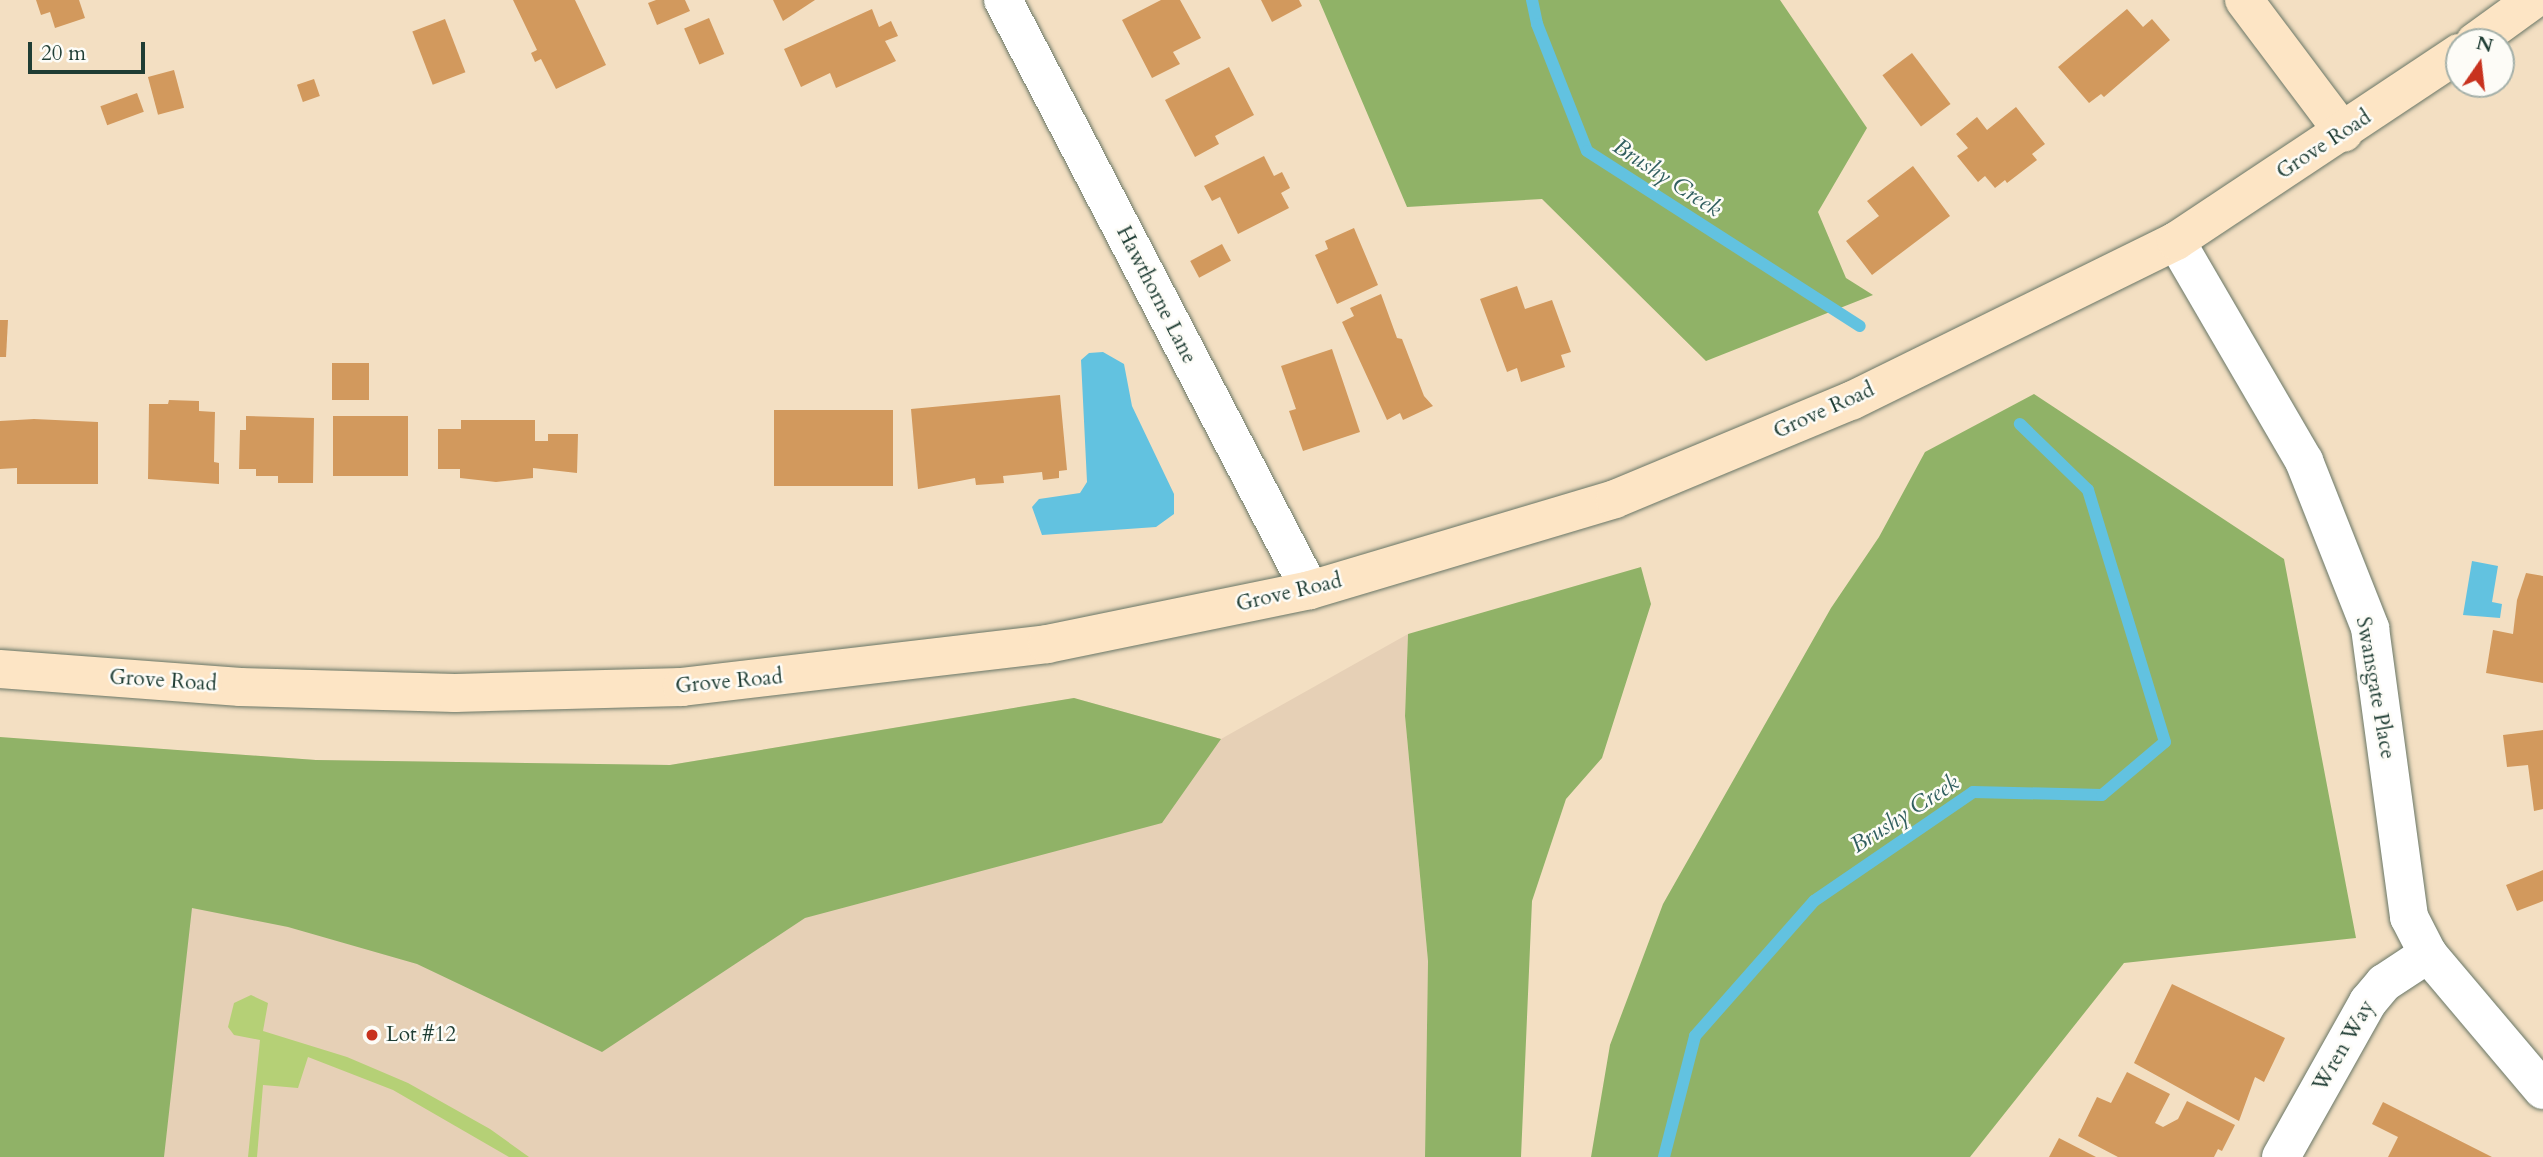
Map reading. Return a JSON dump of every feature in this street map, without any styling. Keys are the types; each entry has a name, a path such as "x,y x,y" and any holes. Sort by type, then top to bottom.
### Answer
{"main road":[{"path":"2244,0 2344,133"},
{"path":"2494,28 2533,0"},
{"name":"Grove Road","path":"0,668 240,687 428,692 682,687 1047,644 1310,590 1615,499 1851,401 2176,241 2344,133 2445,63"}],"street":[{"name":"Hawthorne Lane","path":"1003,0 1310,590"},
{"name":"Swansgate Place","path":"2176,241 2304,461 2370,628 2409,917 2428,954 2543,1090"},
{"name":"Wren Way","path":"2281,1157 2368,1002 2384,982 2428,954"}],"shaded area":[{"path":"1408,634 1405,716 1428,961 1425,1157 0,1157 0,738 316,760 670,765 1074,698 1221,739"}],"green space":[{"path":"1319,0 1780,0 1867,128 1818,212 1846,278 1873,295 1706,361 1542,199 1407,207"},
{"path":"2034,394 2284,559 2356,938 2124,963 1970,1157 1591,1157 1610,1045 1663,904 1831,608 1879,537 1925,452"},
{"path":"1641,567 1651,604 1602,758 1566,799 1532,901 1521,1157 1425,1157 1428,961 1405,716 1408,634"},
{"path":"1074,698 1221,739 1162,823 805,918 602,1052 417,964 288,927 192,908 164,1157 0,1157 0,737 316,760 670,765"},
{"path":"251,995 268,1003 263,1031 347,1057 408,1083 490,1129 529,1157 509,1157 393,1090 308,1057 298,1088 263,1085 257,1157 248,1157 260,1040 234,1035 228,1027 234,1003"}],"water":[{"path":"1103,352 1124,364 1132,406 1174,494 1174,514 1156,527 1042,535 1032,507 1039,499 1080,493 1087,482 1081,360 1089,353"},
{"path":"2472,561 2498,566 2492,602 2502,604 2500,618 2463,615"}],"building":[{"path":"36,0 79,0 85,18 55,28 50,12 41,15"},
{"path":"513,0 575,0 606,65 556,89 541,59 535,62 531,53 537,50"},
{"path":"656,0 685,0 690,11 657,25 648,3"},
{"path":"773,0 815,0 783,21"},
{"path":"1161,0 1180,0 1201,38 1173,52 1180,64 1152,78 1122,20"},
{"path":"1261,0 1299,0 1302,6 1272,22"},
{"path":"872,9 879,27 891,21 898,36 885,41 896,61 836,88 830,73 801,87 784,49"},
{"path":"2127,9 2143,27 2152,19 2170,40 2104,97 2101,94 2089,103 2058,67"},
{"path":"709,18 724,54 699,64 684,29"},
{"path":"445,19 465,72 433,85 412,32"},
{"path":"1912,53 1951,104 1921,126 1882,75"},
{"path":"1229,67 1254,115 1215,136 1219,144 1195,157 1165,100"},
{"path":"174,70 184,108 158,115 148,77"},
{"path":"314,79 320,96 303,102 297,85"},
{"path":"137,93 144,112 107,125 100,106"},
{"path":"2016,107 2045,144 2032,154 2037,160 2007,183 2005,180 1995,188 1985,176 1978,182 1957,156 1968,148 1956,134 1977,117 1987,130"},
{"path":"1264,156 1274,176 1282,172 1290,188 1281,193 1289,208 1238,234 1220,197 1212,201 1204,186"},
{"path":"1913,166 1950,216 1872,275 1846,241 1879,216 1867,201"},
{"path":"1354,228 1378,285 1337,304 1315,255 1328,249 1325,241"},
{"path":"1222,244 1231,261 1199,278 1190,261"},
{"path":"1517,286 1525,309 1552,300 1571,352 1561,355 1565,367 1521,382 1517,368 1507,372 1480,299"},
{"path":"1381,294 1397,338 1402,339 1424,396 1433,406 1403,420 1400,413 1387,420 1342,322 1354,316 1350,308"},
{"path":"0,320 8,320 6,357 0,357"},
{"path":"1332,349 1360,432 1303,451 1289,411 1296,409 1281,366"},
{"path":"332,363 369,363 369,400 332,400"},
{"path":"1060,395 1067,470 1059,471 1059,478 1043,480 1042,472 1003,476 1004,483 976,485 975,478 918,489 911,409"},
{"path":"169,400 199,401 199,411 215,412 214,462 219,463 219,484 148,479 149,404 168,404"},
{"path":"774,410 893,410 893,486 774,486"},
{"path":"246,416 314,418 313,483 278,483 278,476 256,476 256,469 239,469 240,430 246,430"},
{"path":"333,416 408,416 408,476 333,476"},
{"path":"34,419 98,422 98,484 17,484 17,468 0,469 0,421"},
{"path":"461,420 535,420 535,441 548,441 548,434 578,434 577,473 533,468 533,478 496,482 460,478 460,469 438,469 438,429 461,429"},
{"path":"2526,573 2543,576 2543,683 2486,673 2493,630 2513,634 2517,600"},
{"path":"2543,730 2543,809 2534,811 2528,765 2507,767 2503,735"},
{"path":"2543,870 2543,901 2517,911 2506,885"},
{"path":"2172,984 2285,1038 2264,1082 2255,1077 2239,1121 2134,1063"},
{"path":"2127,1072 2170,1094 2155,1123 2163,1127 2178,1119 2187,1101 2235,1125 2222,1151 2218,1149 2214,1157 2118,1157 2078,1136 2097,1097 2111,1103"},
{"path":"2383,1102 2492,1157 2388,1157 2398,1137 2372,1124"},
{"path":"2059,1138 2096,1157 2049,1157"}],"waterway":[{"name":"Brushy Creek","path":"1532,0 1537,24 1587,151 1860,326"},
{"name":"Brushy Creek","path":"1664,1157 1695,1036 1814,901 1973,792 2102,795 2165,742 2088,490 2020,424"}],"place":[{"name":"Lot #12","path":"372,1035"}]}
